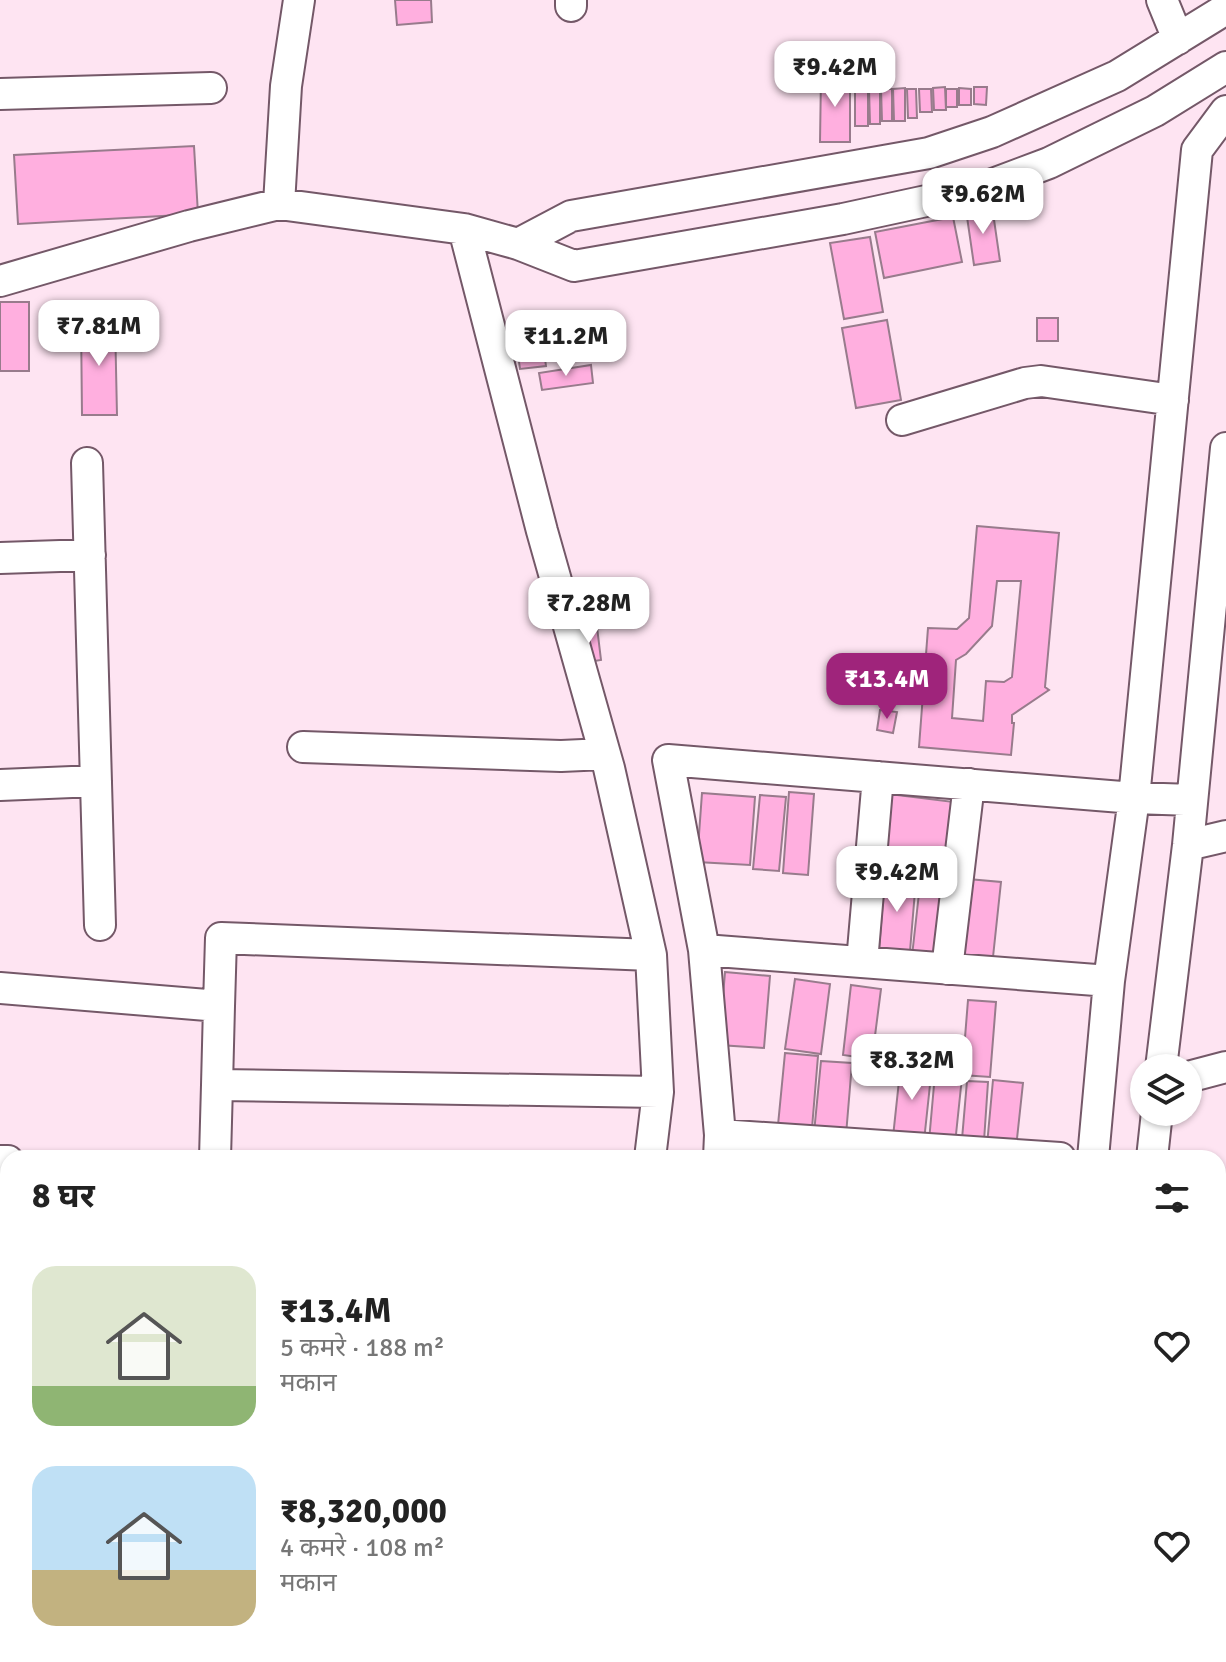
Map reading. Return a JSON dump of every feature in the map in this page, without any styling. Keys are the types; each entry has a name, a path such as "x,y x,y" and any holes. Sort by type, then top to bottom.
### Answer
{"street":[{"path":"279,204 286,86 299,0"},
{"path":"1162,0 1178,39"},
{"path":"518,244 571,216 929,153 992,132 1117,76 1226,9"},
{"path":"0,281 189,226 279,204 464,229 518,244 574,266 843,219 977,190 1049,163 1142,117 1226,67"},
{"path":"0,94 211,88"},
{"path":"1094,1150 1109,981 1134,798 1197,150 1226,111"},
{"path":"464,229 542,531 605,754 651,955 658,1092 651,1150"},
{"path":"902,420 1041,381 1173,400"},
{"path":"1163,1054 1188,845 1226,448"},
{"path":"87,463 100,925"},
{"path":"0,558 90,555"},
{"path":"303,747 561,756 605,754"},
{"path":"833,1150 719,1146 704,950 668,760 1134,798 1192,800"},
{"path":"862,962 878,777"},
{"path":"0,785 96,781"},
{"path":"947,969 969,784"},
{"path":"1188,845 1226,836"},
{"path":"215,1150 221,938 651,955"},
{"path":"704,950 1109,981"},
{"path":"0,988 219,1006"},
{"path":"1202,1073 1226,1067"},
{"path":"217,1085 658,1092"},
{"path":"1155,1150 1156,1126"}],"building":[{"path":"395,0 431,0 432,22 397,25"},
{"path":"821,76 850,76 850,142 820,142"},
{"path":"855,87 868,87 868,126 855,126"},
{"path":"945,87 946,110 934,110 933,88"},
{"path":"974,87 987,87 986,105 974,104"},
{"path":"905,88 905,121 894,121 893,89"},
{"path":"959,88 971,89 971,105 959,105"},
{"path":"869,89 880,89 880,124 870,124"},
{"path":"881,89 892,89 892,121 882,121"},
{"path":"907,89 916,89 917,118 908,118"},
{"path":"919,89 931,89 932,112 920,112"},
{"path":"946,89 957,89 957,107 946,107"},
{"path":"194,146 198,214 18,224 14,155"},
{"path":"992,206 1000,261 974,265 966,210"},
{"path":"953,217 962,262 884,278 875,232"},
{"path":"870,237 883,312 844,319 830,243"},
{"path":"0,302 29,302 29,371 0,371"},
{"path":"1037,318 1058,318 1058,341 1037,341"},
{"path":"887,320 901,400 856,408 842,328"},
{"path":"81,321 115,321 117,415 82,415"},
{"path":"540,322 546,366 520,369 514,326"},
{"path":"591,365 593,383 542,390 539,373"},
{"path":"977,526 1059,533 1045,687 1049,690 1012,715 1011,755 919,747 928,628 957,629 969,618","holes":["997,581 1021,581 1012,677 1004,682 986,681 983,721 952,718 956,660 966,654 992,626"]},
{"path":"597,627 601,660 581,663 576,630"},
{"path":"880,710 897,712 893,733 877,730"},
{"path":"789,792 814,794 808,875 783,873"},
{"path":"702,793 755,797 750,865 697,862"},
{"path":"889,794 954,802 945,876 880,868"},
{"path":"760,795 786,797 779,871 753,869"},
{"path":"885,876 916,879 910,951 879,949"},
{"path":"968,879 1001,882 993,957 960,954"},
{"path":"920,884 948,887 940,959 912,956"},
{"path":"725,972 770,976 764,1048 719,1045"},
{"path":"795,979 830,984 821,1054 785,1049"},
{"path":"851,985 881,989 872,1059 843,1055"},
{"path":"968,1000 996,1002 990,1077 962,1075"},
{"path":"785,1053 818,1056 812,1128 778,1125"},
{"path":"821,1061 852,1063 846,1135 814,1133"},
{"path":"901,1062 932,1066 924,1141 893,1137"},
{"path":"935,1074 962,1077 955,1144 929,1141"},
{"path":"993,1080 1023,1083 1016,1148 987,1145"},
{"path":"967,1081 988,1082 984,1141 962,1139"}]}
